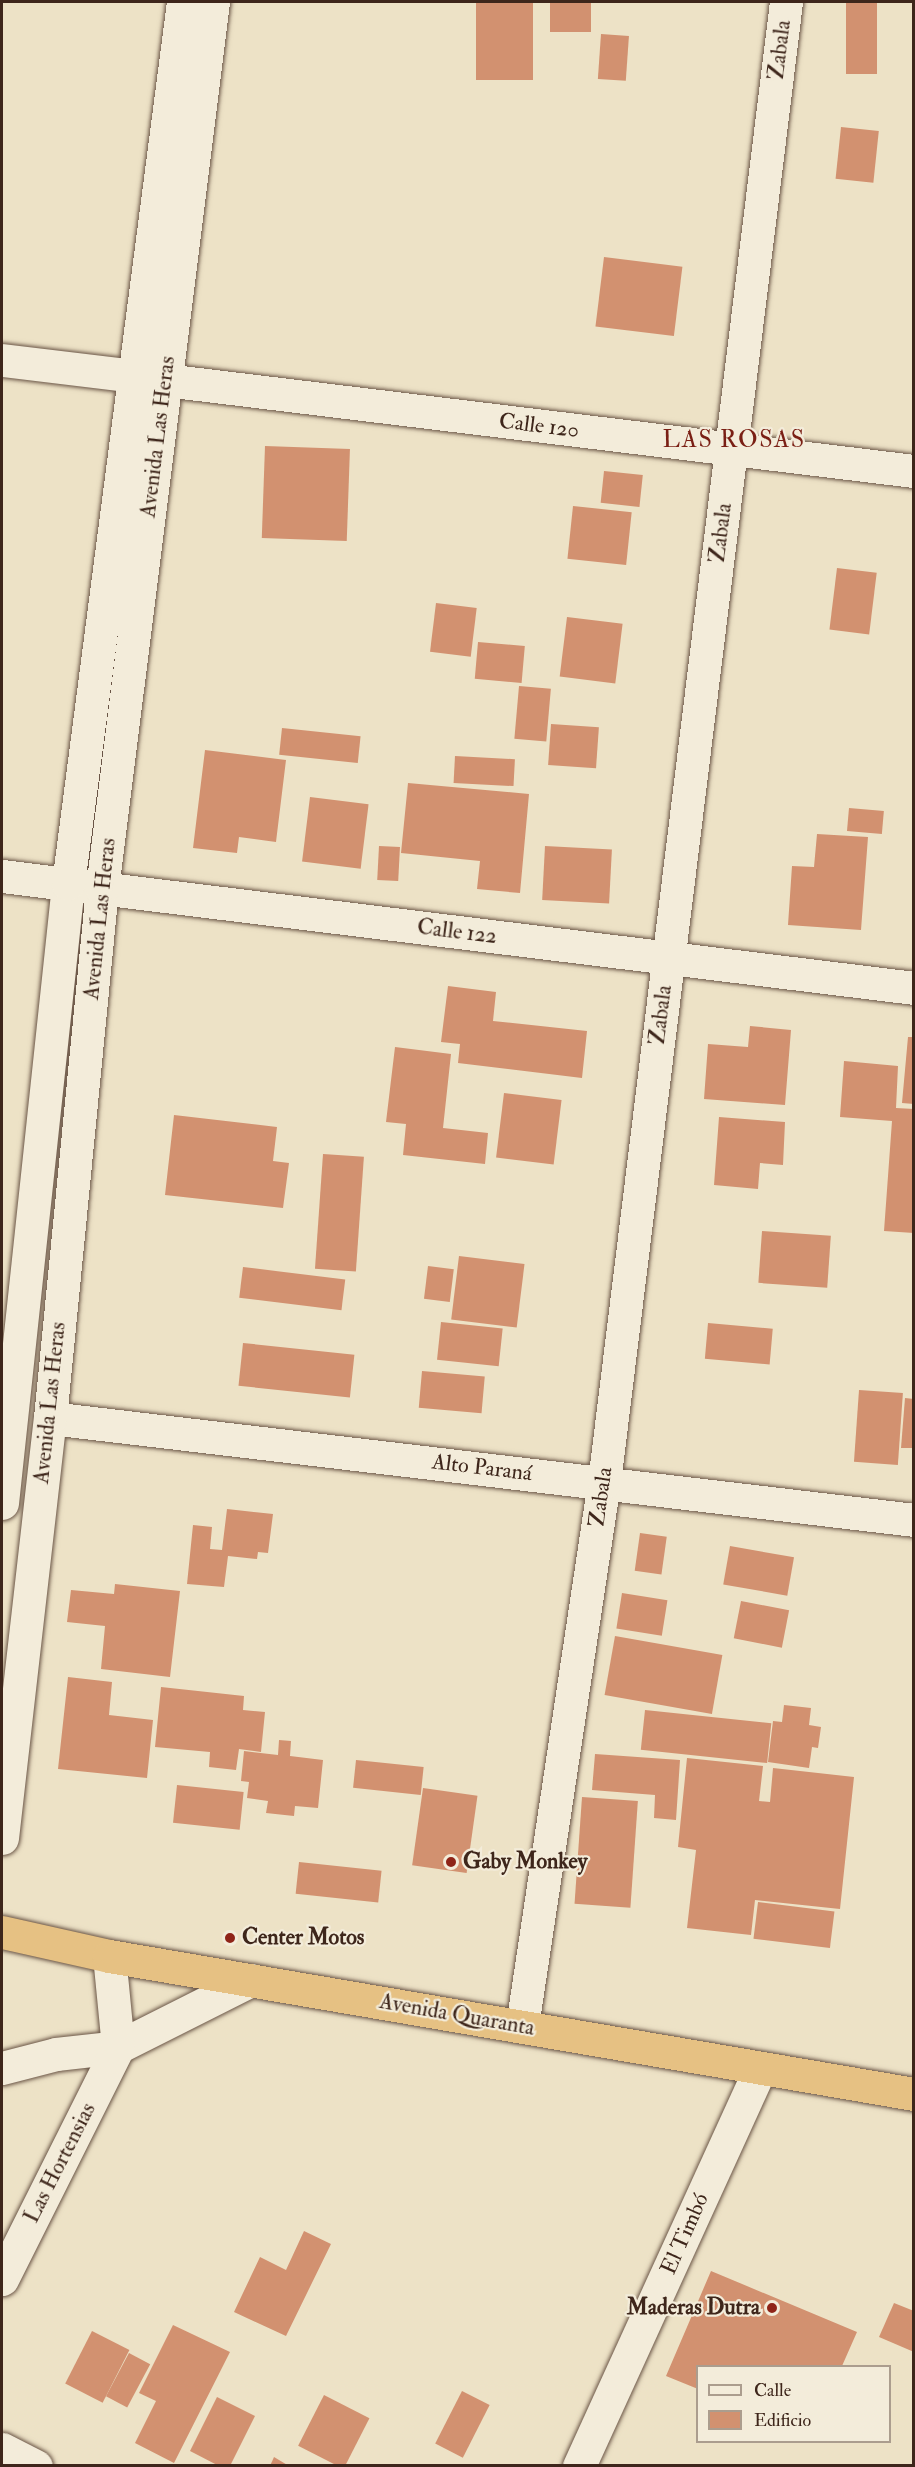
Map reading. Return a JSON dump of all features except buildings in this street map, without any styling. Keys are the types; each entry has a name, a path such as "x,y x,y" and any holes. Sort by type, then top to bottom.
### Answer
{"highway":[{"name":"Avenida Quaranta","path":"2,1932 109,1956 914,2094"}],"street":[{"name":"Avenida Las Heras","path":"2,1503 6,1412 68,885 183,2"},
{"name":"Avenida Las Heras","path":"2,1838 50,1418 102,889 213,2"},
{"name":"Zabala","path":"522,2026 604,1482 786,2"},
{"path":"2,360 134,376"},
{"name":"Calle 120","path":"165,380 914,471"},
{"name":"Calle 122","path":"2,876 914,988"},
{"name":"Alto Paraná","path":"50,1418 914,1520"},
{"path":"109,1956 118,2047"},
{"path":"2,2068 56,2054 118,2047 251,1980"},
{"name":"Las Hortensias","path":"2,2279 118,2047"},
{"name":"El Timbó","path":"579,2466 760,2068"},
{"path":"2,2449 36,2466"}],"place":[{"name":"Gaby Monkey","path":"451,1862"},
{"name":"Center Motos","path":"230,1938"},
{"name":"Maderas Dutra","path":"772,2308"}],"district":[{"name":"LAS ROSAS","path":"734,440"}]}
